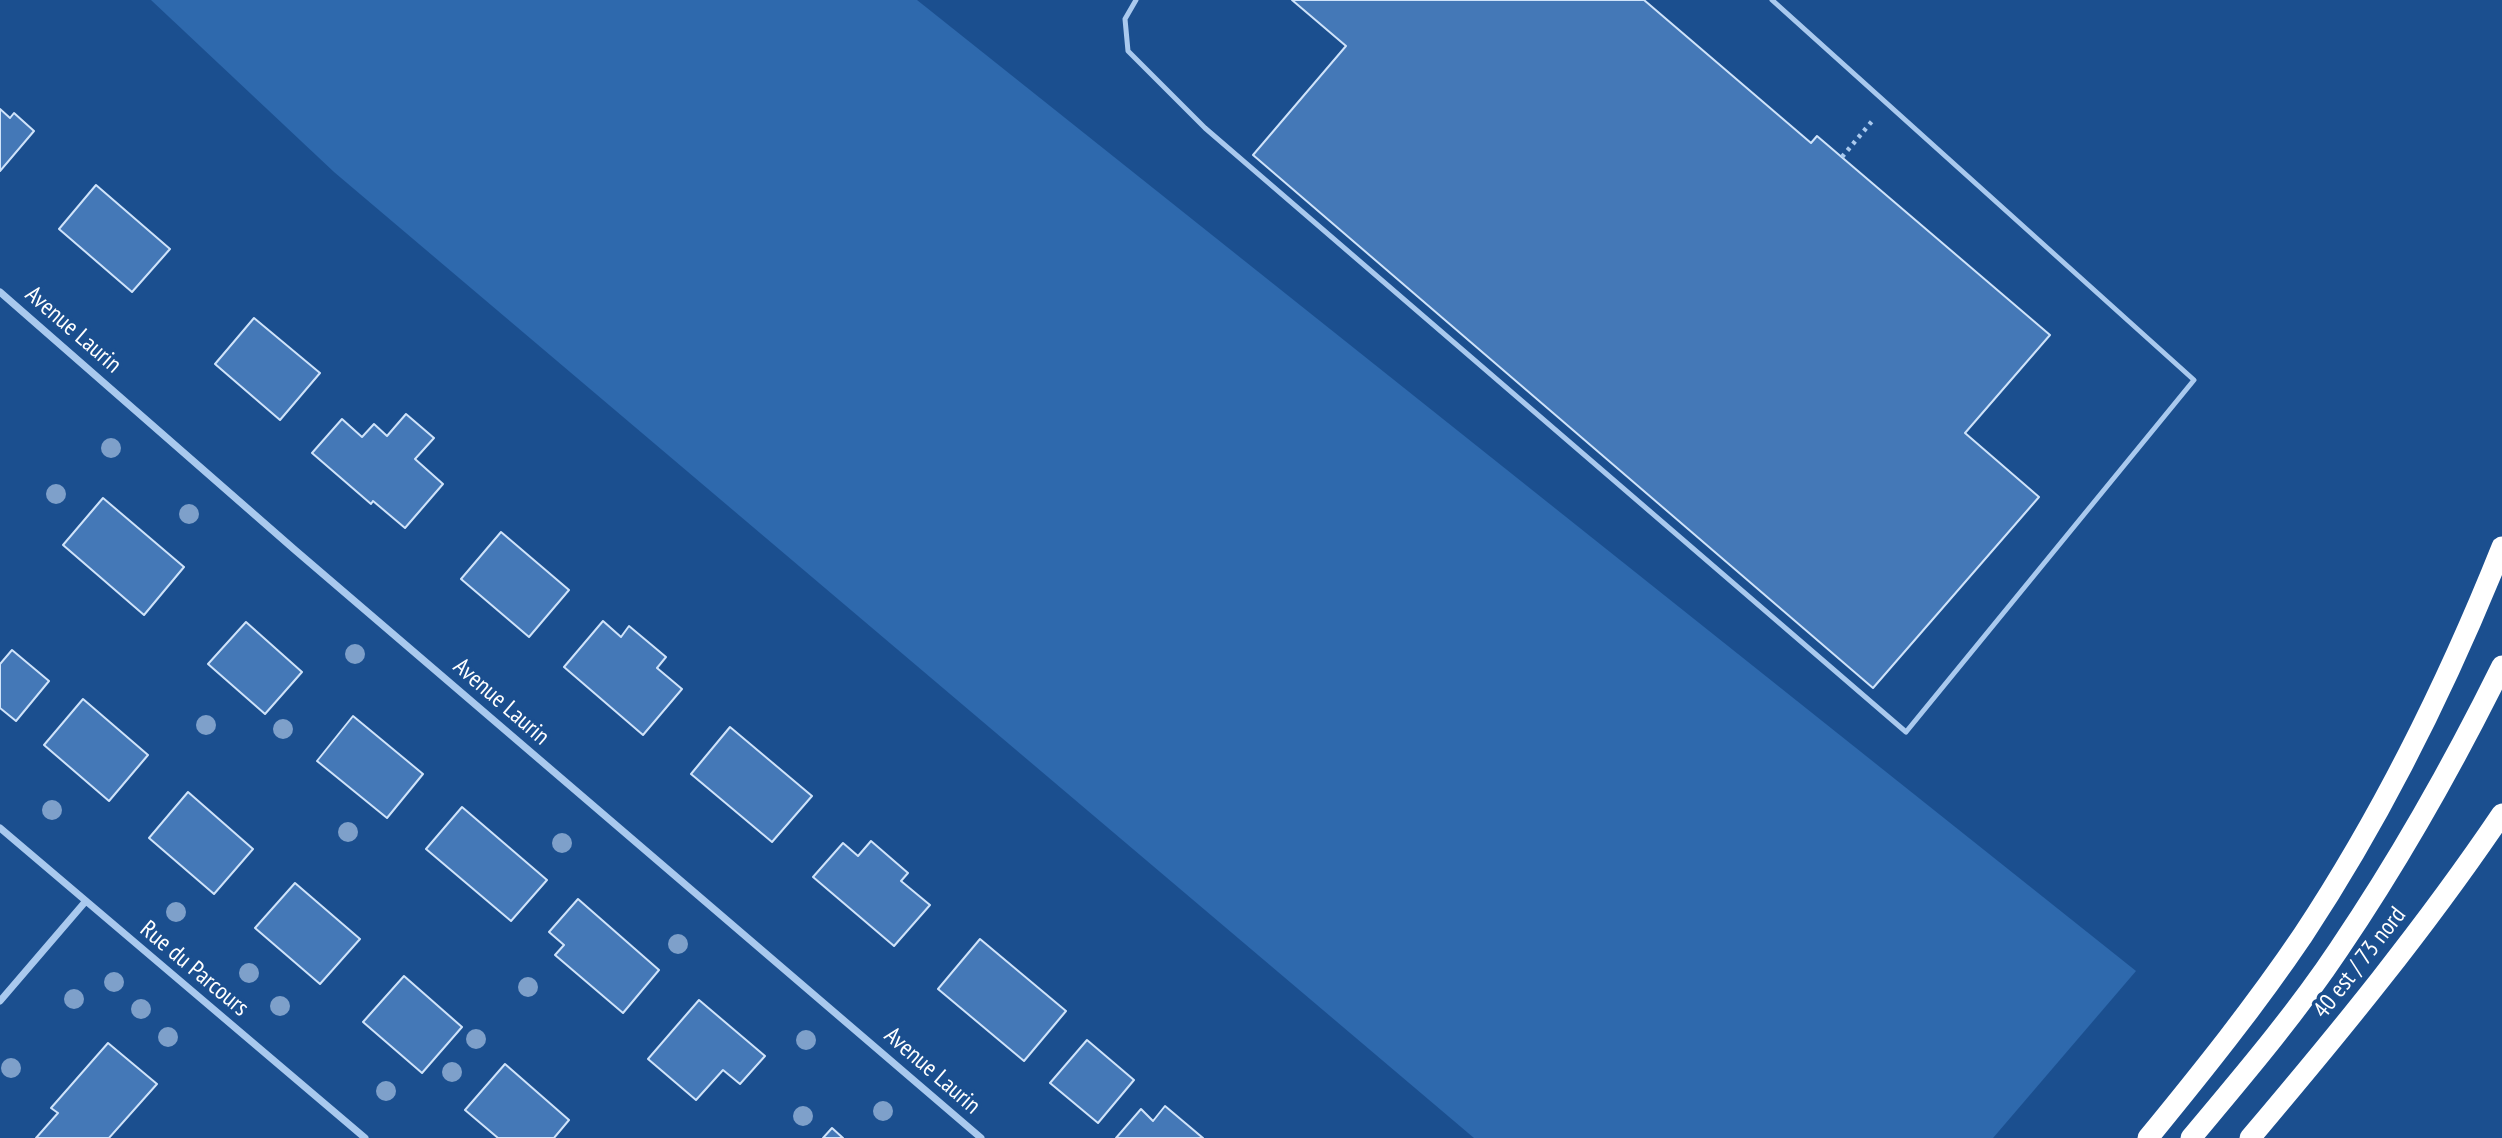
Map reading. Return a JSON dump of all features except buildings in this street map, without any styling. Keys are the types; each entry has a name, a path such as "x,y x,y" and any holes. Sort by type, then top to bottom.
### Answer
{"highway":[{"path":"2148,1138 2210,1063 2303,935 2380,808 2449,672 2502,547"},
{"path":"2191,1138 2255,1061 2339,950 2417,824 2502,666"},
{"name":"40 est / 73 nord","path":"2250,1138 2364,1004 2452,887 2502,814"}],"street":[{"name":"Avenue Laurin","path":"0,292 295,550 981,1138"},
{"name":"Rue du Parcours","path":"0,828 365,1138"},
{"path":"0,1001 85,902"}],"lane":[{"path":"1136,0 1125,19 1128,51 1205,128 1906,732 2194,380 1772,0"}],"path":[{"path":"1842,157 1887,104"}],"shaded area":[{"path":"151,0 917,0 2136,971 1993,1138 1474,1138 334,172"}]}
